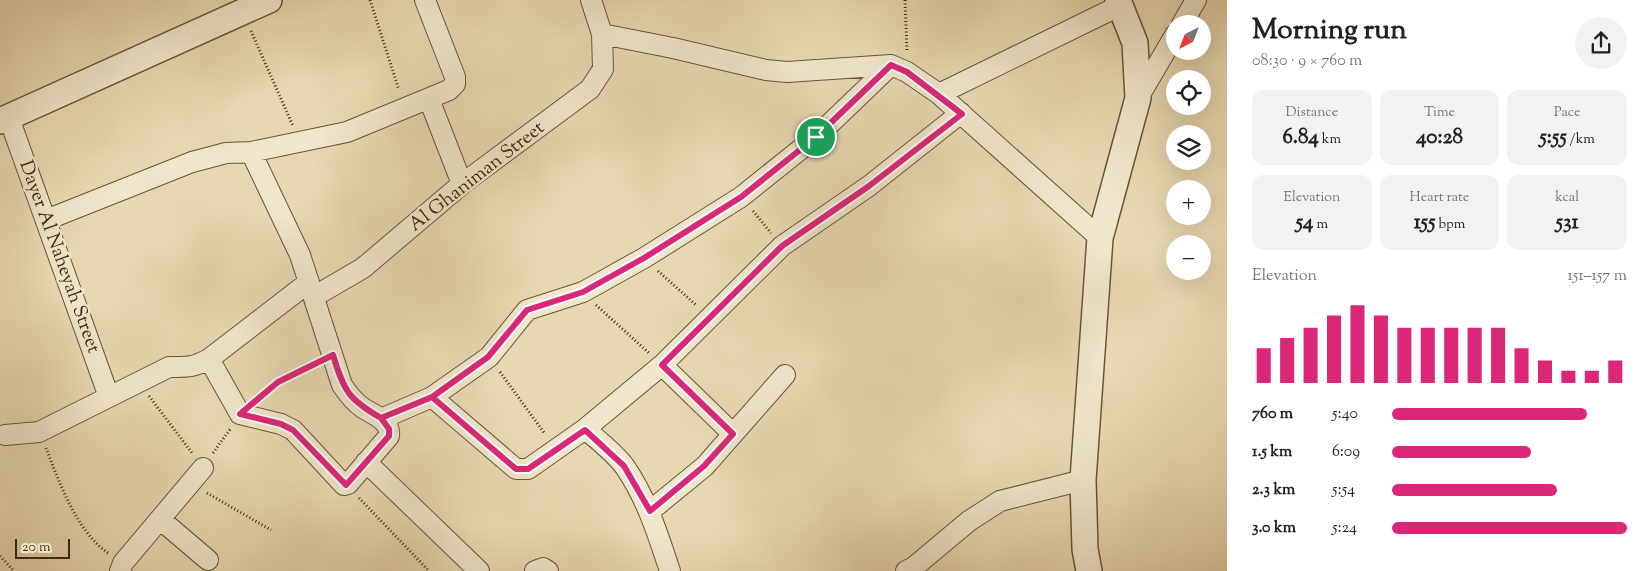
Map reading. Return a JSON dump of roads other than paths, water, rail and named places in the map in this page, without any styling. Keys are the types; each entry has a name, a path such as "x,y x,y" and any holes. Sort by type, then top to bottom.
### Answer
{"street":[{"path":"4,119 269,0"},
{"path":"46,220 192,162 226,153 251,152 347,132 449,90 455,84 455,77 425,0"},
{"name":"Al Ghaniman Street","path":"5,435 39,432 169,367 187,368 209,358 312,289 362,268 462,184 590,89 603,69 602,34 591,0"},
{"path":"1187,15 1196,0"},
{"path":"939,94 1119,2 1135,43 1138,98"},
{"path":"602,34 673,48 766,70 787,72 899,68 939,94 1100,238"},
{"path":"1089,571 1085,549 1083,480 1100,238 1138,98 1166,50"},
{"path":"381,418 432,397 488,357 527,310 583,292 644,258 741,197 899,68"},
{"path":"429,99 462,184"},
{"path":"432,397 516,469 528,469 557,451 585,430 662,365 782,246 869,186 962,114"},
{"name":"Dayer Al Naheyah Street","path":"4,119 46,220 110,396"},
{"path":"209,358 240,414 281,424 293,430 346,485 390,433 381,418 363,408 350,396 342,385 312,289 251,152"},
{"path":"662,365 733,434"},
{"path":"650,511 704,466 785,375"},
{"path":"585,430 624,466 650,511 670,571"},
{"path":"366,462 479,571"},
{"path":"121,567 197,476"},
{"path":"906,571 930,555 969,521 1000,501 1083,480"},
{"path":"161,520 208,560"},
{"path":"535,571 543,568 548,571"}]}
